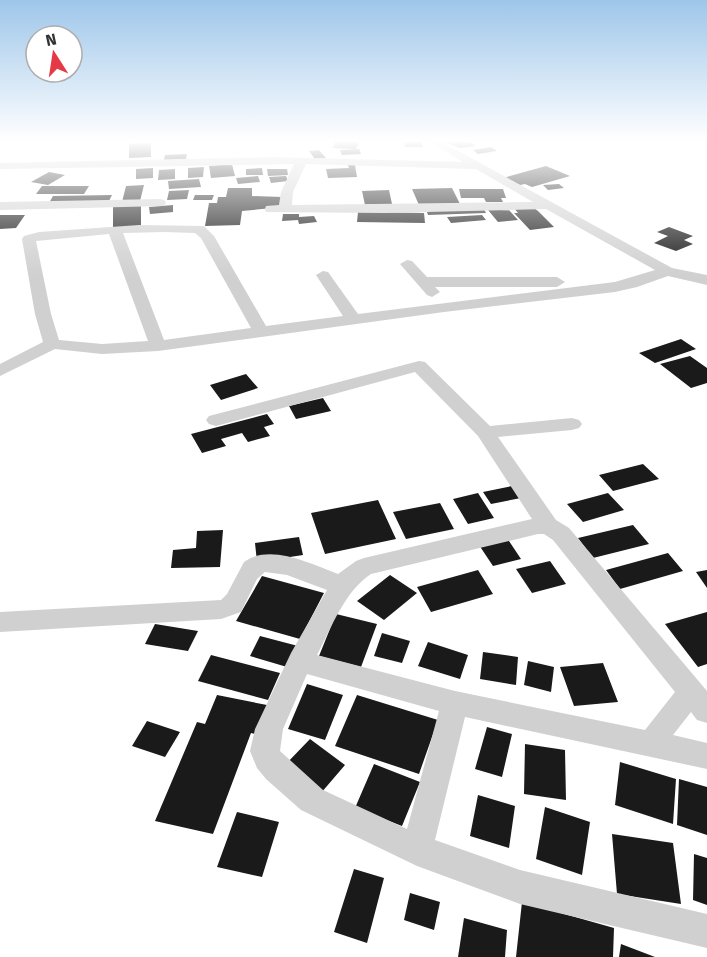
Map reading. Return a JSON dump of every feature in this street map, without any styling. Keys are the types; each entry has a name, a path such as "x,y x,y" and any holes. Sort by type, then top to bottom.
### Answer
{"street":[{"path":"285,208 289,187"},
{"path":"516,187 667,271 707,280"},
{"path":"0,206 160,203"},
{"path":"270,209 551,205"},
{"path":"52,344 43,314 29,239 48,235 115,231 188,228 202,230 261,332"},
{"path":"115,231 158,346"},
{"path":"407,264 425,282 444,307"},
{"path":"0,371 52,344 102,349 158,346 444,307 615,287 632,284 667,271"},
{"path":"323,275 354,320"},
{"path":"425,282 579,282 615,287"},
{"path":"216,420 419,366 485,432 548,526 561,534 699,702 662,728 652,745"},
{"path":"485,432 572,424"},
{"path":"548,526 538,526 364,567 350,576 342,586 300,661 269,729 265,751 267,758 312,800 417,850 520,887 707,931"},
{"path":"0,622 210,612 232,604 250,570 263,564 275,564 312,574 342,586"},
{"path":"300,661 455,703 707,756"},
{"path":"417,850 455,703"}],"building":[{"path":"42,187 89,187 84,194 36,194"},
{"path":"126,187 144,187 140,201 122,202"},
{"path":"169,187 201,187 169,189"},
{"path":"545,187 564,188 548,190"},
{"path":"228,188 252,188 252,196 283,197 283,207 242,211 240,225 205,226 209,203 217,203 218,197 226,197"},
{"path":"452,188 460,204 419,205 412,189"},
{"path":"459,189 503,189 506,198 501,198 503,202 486,202 484,198 461,198"},
{"path":"189,190 187,199 167,200 169,191"},
{"path":"389,190 392,204 365,205 362,191"},
{"path":"112,195 108,203 49,203 53,196"},
{"path":"195,195 214,195 212,200 193,200"},
{"path":"141,205 141,228 113,231 113,207"},
{"path":"173,205 173,212 150,214 149,207"},
{"path":"531,206 554,227 530,230 514,213 518,213 514,208"},
{"path":"483,207 486,213 428,215 426,209"},
{"path":"507,208 518,220 498,222 488,210"},
{"path":"358,212 424,213 425,223 357,222"},
{"path":"283,214 299,214 299,217 314,216 317,222 299,224 298,220 282,221"},
{"path":"0,215 25,215 16,228 0,229"},
{"path":"482,215 486,220 451,223 447,217"},
{"path":"669,227 693,236 684,240 693,244 676,251 654,243 668,236 657,232"},
{"path":"681,339 696,349 655,363 639,353"},
{"path":"690,356 707,368 707,383 691,388 660,364"},
{"path":"246,374 258,388 221,400 210,385"},
{"path":"323,398 331,411 296,419 289,406"},
{"path":"267,414 274,424 264,427 270,436 248,442 242,433 221,439 226,446 202,453 191,434"},
{"path":"643,464 659,479 613,491 599,475"},
{"path":"512,486 521,498 491,504 483,492"},
{"path":"478,493 494,518 468,524 453,499"},
{"path":"608,493 624,510 583,522 567,504"},
{"path":"378,500 396,539 325,554 311,513"},
{"path":"440,503 454,529 406,539 393,512"},
{"path":"633,525 649,544 593,558 578,538"},
{"path":"223,530 220,567 171,568 173,550 196,548 197,531"},
{"path":"299,537 303,555 257,562 255,543"},
{"path":"507,538 521,559 493,566 479,545"},
{"path":"668,553 683,571 620,589 606,570"},
{"path":"550,561 566,584 532,593 516,569"},
{"path":"478,570 493,594 431,612 417,587"},
{"path":"707,570 707,588 696,572"},
{"path":"390,575 417,593 384,620 357,601"},
{"path":"262,576 324,593 300,639 236,621"},
{"path":"707,612 707,664 698,667 665,624"},
{"path":"336,614 377,624 361,667 319,656"},
{"path":"155,624 198,631 188,651 145,644"},
{"path":"382,633 410,641 402,663 374,656"},
{"path":"260,636 298,646 287,667 250,656"},
{"path":"428,642 468,655 460,679 418,666"},
{"path":"483,652 518,657 516,685 480,679"},
{"path":"211,655 280,673 268,700 198,681"},
{"path":"528,661 554,667 551,692 524,685"},
{"path":"603,663 618,702 574,706 560,667"},
{"path":"307,684 343,695 325,740 288,729"},
{"path":"217,695 272,706 262,736 251,733 213,834 155,821 197,722 205,724"},
{"path":"357,695 438,720 419,774 335,746"},
{"path":"147,721 180,732 165,757 132,746"},
{"path":"487,727 512,734 502,777 475,769"},
{"path":"310,739 345,765 321,793 285,765"},
{"path":"525,744 565,750 566,800 524,794"},
{"path":"620,762 676,779 673,824 615,805"},
{"path":"374,764 420,782 402,826 355,808"},
{"path":"679,779 707,787 707,835 677,825"},
{"path":"478,795 515,806 509,848 470,836"},
{"path":"545,807 590,822 582,875 536,859"},
{"path":"237,812 279,822 262,877 217,867"},
{"path":"612,834 673,843 681,904 617,894"},
{"path":"694,854 707,858 707,905 693,900"},
{"path":"354,869 384,878 367,943 334,932"},
{"path":"410,893 440,902 434,930 404,920"},
{"path":"522,902 614,928 613,957 516,957"},
{"path":"464,918 507,930 505,957 458,957"},
{"path":"621,944 655,957 619,957"}]}
